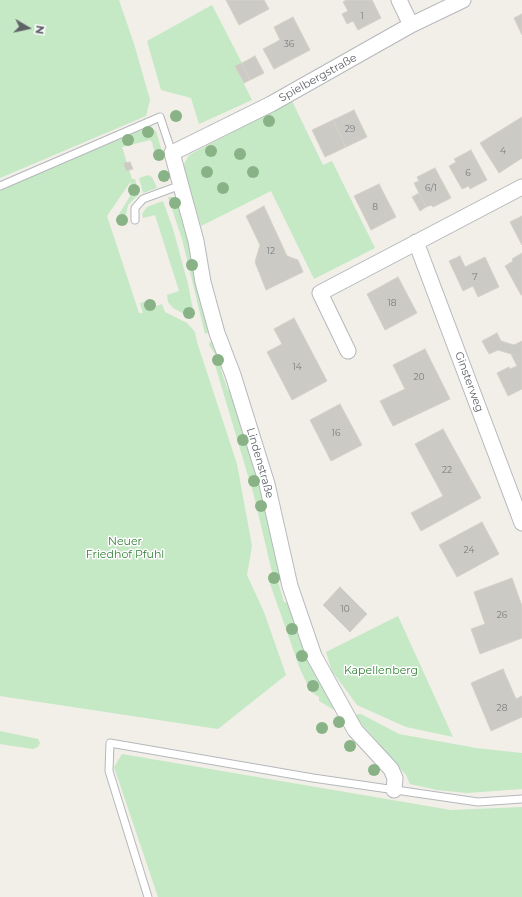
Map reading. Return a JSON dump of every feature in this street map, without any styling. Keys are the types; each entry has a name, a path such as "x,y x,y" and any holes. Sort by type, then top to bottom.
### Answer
{"street":[{"path":"399,0 411,25"},
{"name":"Spielbergstraße","path":"172,153 271,104 411,25 463,0"},
{"name":"Lindenstraße","path":"172,153 196,241 203,282 217,333 233,375 267,484 290,586 314,656 355,730 391,769 395,778 394,790"},
{"path":"348,351 320,293 522,187"},
{"name":"Ginsterweg","path":"416,242 522,523"}],"lane":[{"name":"Lindenstraße","path":"0,186 160,117 172,153"},
{"path":"135,220 135,208 143,199 181,185"},
{"path":"148,897 109,770 110,743 313,778 478,802 522,799"}],"green space":[{"path":"0,0 119,0 135,47 150,100 146,116 0,178"},
{"path":"212,5 242,63 235,66 252,100 199,124 191,98 161,90 147,41"},
{"path":"292,101 323,165 332,161 375,248 314,279 271,191 201,226 183,166 189,155"},
{"name":"Neuer Friedhof Pfuhl","path":"148,127 156,131 164,158 159,160 156,158 152,142 150,140 122,147 132,179 135,179 139,194 128,205 126,215 128,223 120,225 118,216 130,196 129,189 131,181 107,216 139,313 143,313 140,303 152,300 154,307 162,304 165,312 187,323 195,332 237,464 252,546 247,575 264,612 286,675 218,729 0,696 0,190"},
{"path":"148,175 152,177 157,188 143,193 139,178"},
{"path":"168,197 179,199 211,331 205,334 182,239"},
{"path":"163,201 173,229 188,284 194,315 192,318 173,308 168,302 167,295 179,291 155,215 143,218 142,214 147,207"},
{"path":"214,340 223,363 221,370 228,390 234,392 255,457 281,574 278,582 284,602 291,604 336,709 334,710 319,701 319,697 311,692 300,669 268,578 272,572 254,496 213,358 215,354 209,345 210,342"},
{"name":"Kapellenberg","path":"398,616 453,737 406,727 357,705 332,671 326,652"},
{"path":"361,714 399,734 476,748 522,753 522,789 467,793 437,790 410,784 406,775 354,715"},
{"path":"0,731 38,739 40,743 38,747 33,749 0,744"},
{"path":"122,754 451,810 522,807 522,897 158,897 114,767"}],"building":[{"path":"226,0 264,0 269,9 239,25"},
{"path":"346,0 372,0 381,18 358,30 353,21 347,24 342,14 348,11 343,2"},
{"path":"522,14 522,35 514,18"},
{"path":"293,17 310,50 274,69 263,49 280,40 274,27"},
{"path":"255,56 264,73 250,80 242,63"},
{"path":"242,63 250,80 244,83 235,66"},
{"path":"354,110 367,137 346,147 333,120"},
{"path":"522,117 522,158 499,173 480,143"},
{"path":"333,120 346,147 325,157 312,130"},
{"path":"471,150 487,180 470,189 469,186 462,189 449,166 456,162 454,159"},
{"path":"130,162 133,169 126,171 124,163"},
{"path":"435,168 451,198 433,207 431,205 426,207 414,183 419,181 417,177"},
{"path":"379,184 396,217 371,230 354,196"},
{"path":"419,193 426,207 420,211 412,197"},
{"path":"264,206 287,256 298,260 303,272 266,290 255,262 260,245 246,216"},
{"path":"522,216 522,245 510,222"},
{"path":"522,253 521,295 505,266 513,261 512,259"},
{"path":"460,256 465,267 485,257 499,287 478,297 473,286 463,291 449,261"},
{"path":"398,277 417,313 385,330 367,294"},
{"path":"294,318 327,381 292,400 267,352 282,344 274,329"},
{"path":"497,333 501,341 514,345 522,341 522,389 508,396 497,373 509,367 510,369 517,366 511,354 498,350 489,354 482,341"},
{"path":"425,349 450,399 393,426 380,401 405,389 393,365"},
{"path":"340,404 362,445 331,461 310,420"},
{"path":"443,429 481,498 421,531 411,513 443,496 415,444"},
{"path":"482,522 499,554 457,577 439,545"},
{"path":"512,578 522,606 522,638 480,654 471,629 485,624 474,592"},
{"path":"340,587 367,614 350,632 323,605"},
{"path":"503,669 516,699 522,696 522,717 491,731 471,683"}]}
